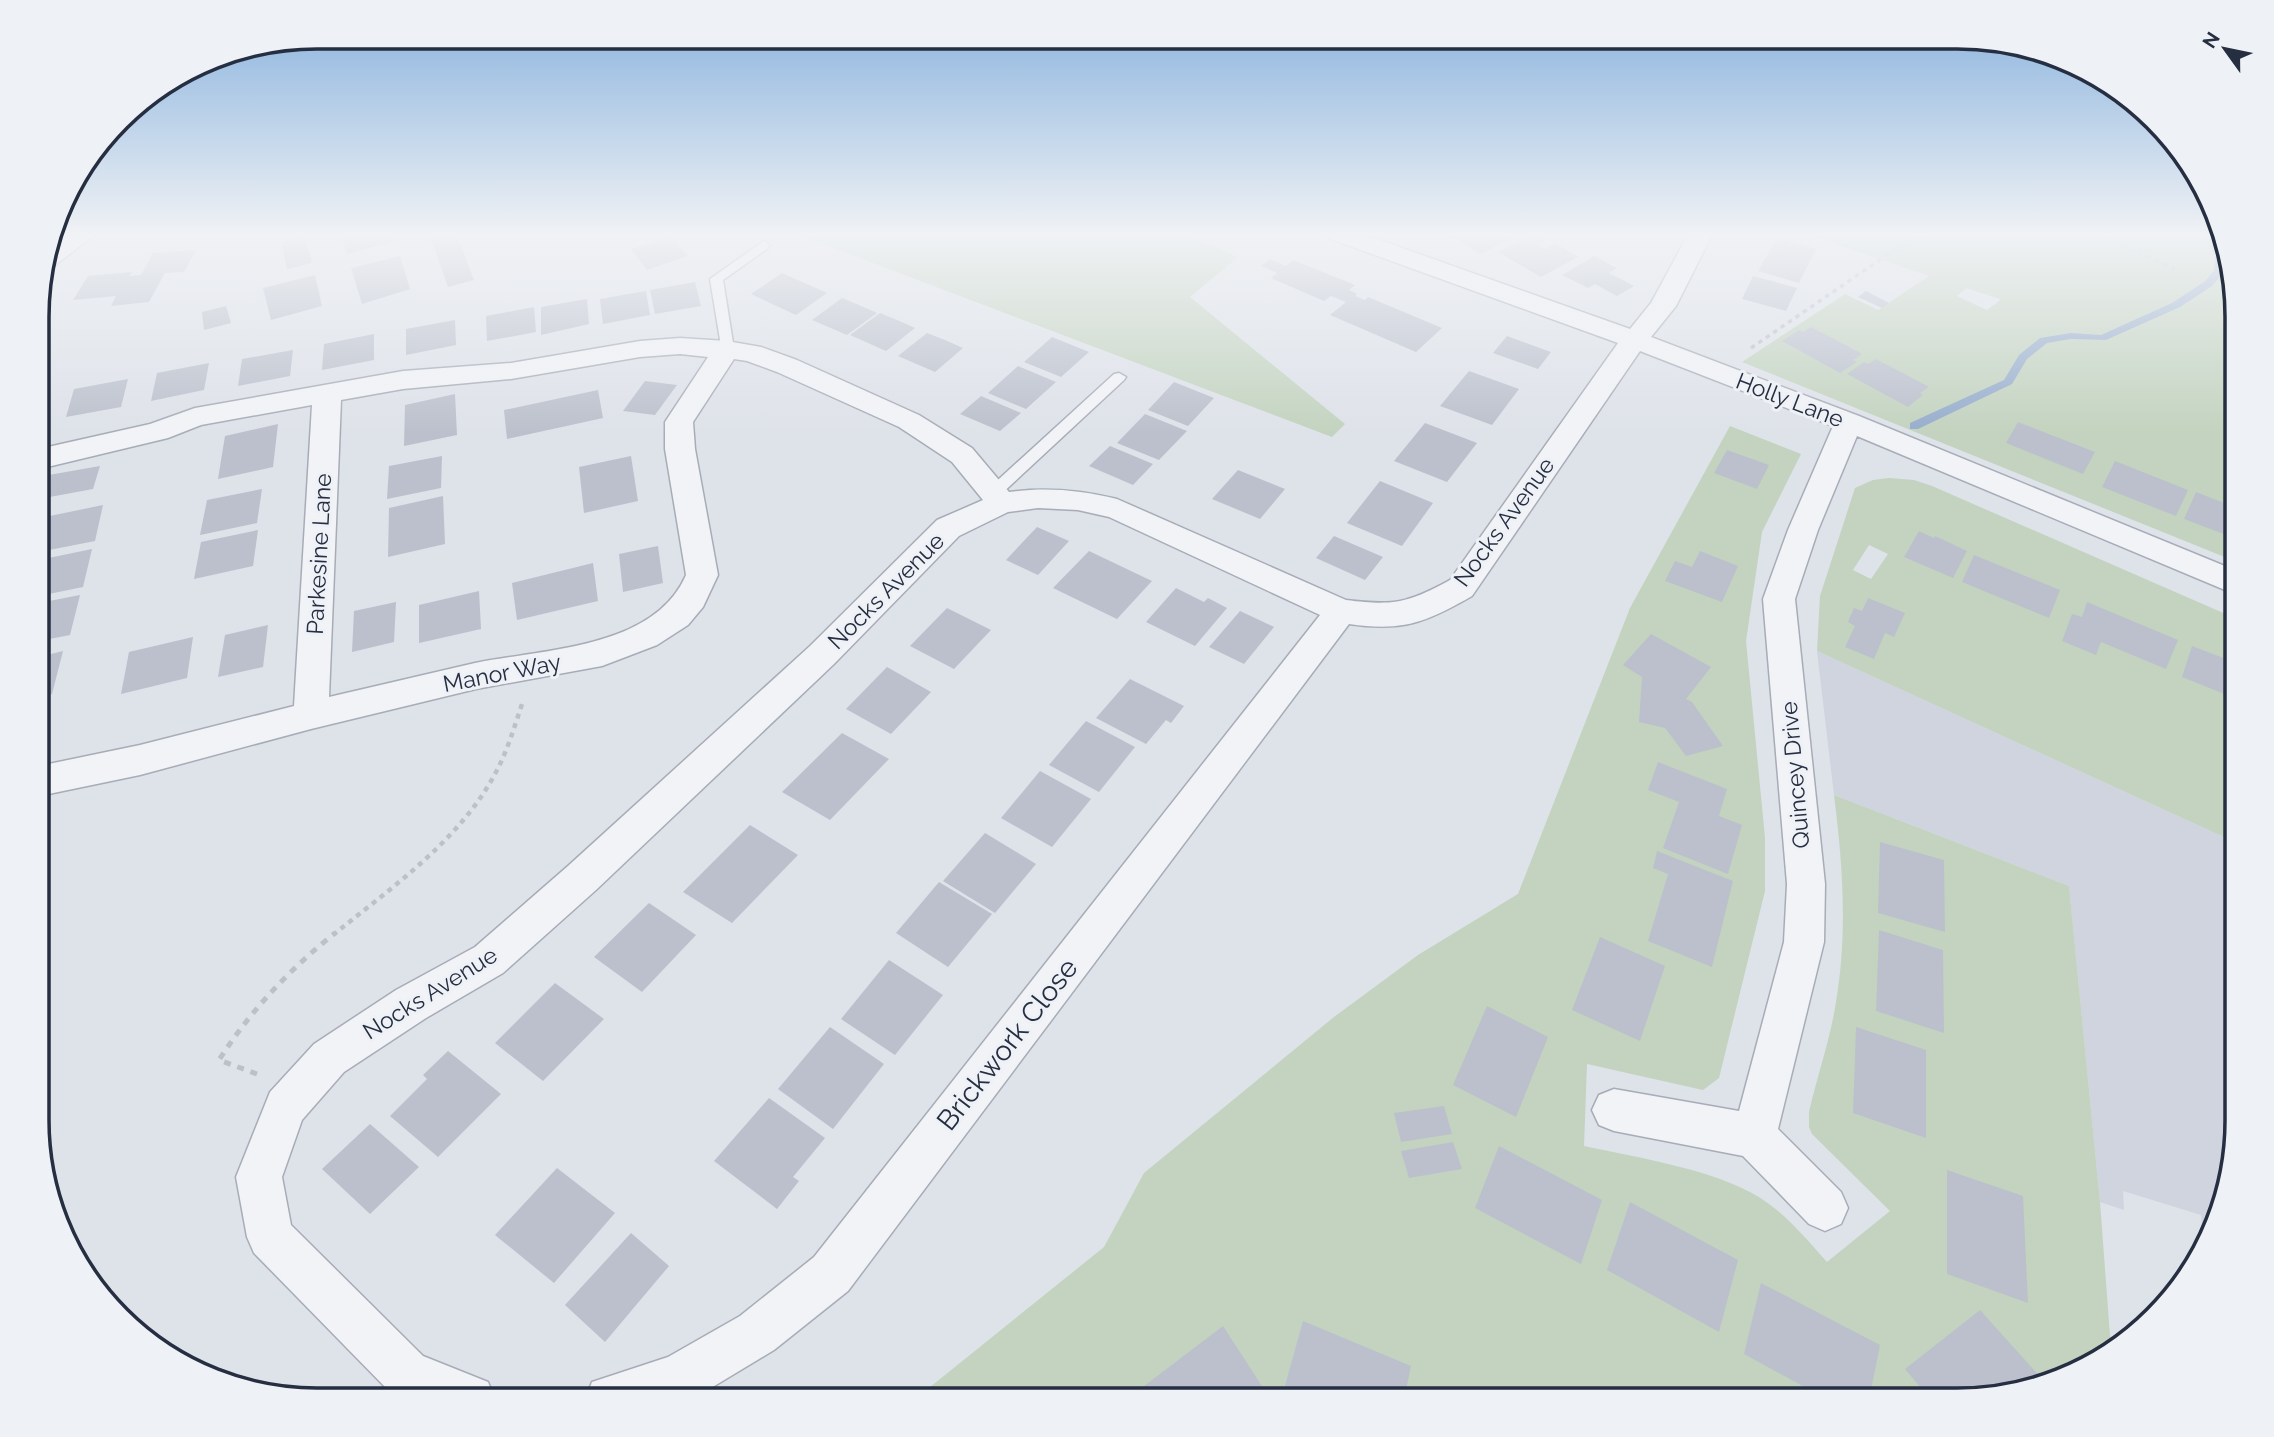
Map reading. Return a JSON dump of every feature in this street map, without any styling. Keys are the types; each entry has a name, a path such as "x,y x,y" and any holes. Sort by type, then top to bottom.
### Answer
{"street":[{"name":"Holly Lane","path":"1524,300 1849,422 2225,578"},
{"name":"Nocks Avenue","path":"315,1073 411,1004 489,960 582,878 822,655 948,528 998,498 1065,499 1117,509 1340,611 1376,616 1422,610 1461,588 1619,359 1666,300"},
{"path":"49,457 158,431 195,417 403,380 511,372 640,349 680,346 751,353 787,366 909,421 962,455 998,498"},
{"name":"Manor Way","path":"49,779 140,760 311,715 476,676 602,653 645,636 676,616 692,599 702,575 680,449 680,422 727,349"},
{"name":"Parkesine Lane","path":"311,715 327,394"},
{"name":"Quincey Drive","path":"1754,1136 1804,942 1806,884 1779,599 1803,530 1849,422"},
{"name":"Brickwork Close","path":"647,1388 678,1378 757,1332 831,1274 1340,611"},
{"path":"315,1073 285,1107 260,1177 270,1237 407,1374 441,1388"},
{"path":"1614,1110 1754,1136 1825,1208"}],"lane":[{"path":"719,300 727,349"},
{"path":"998,498 1119,377"}],"path":[{"path":"1717,372 1821,300"},
{"path":"315,1073 219,1060 240,1026 262,999 300,962 419,865 482,795 509,745 531,667"}],"shaded area":[{"path":"1817,651 2225,838 2224,1138 2216,1190 2203,1228 2201,1215 2123,1191 2124,1210 2100,1202 2069,886 1834,795"}],"green space":[{"path":"971,300 1194,300 1345,424 1332,437"},
{"path":"1836,300 1857,300 1878,310 1893,300 1966,300 1987,310 2000,300 2224,300 2225,557 1742,362"},
{"path":"1730,426 1801,454 1762,532 1746,641 1765,838 1765,891 1719,1078 1703,1090 1587,1064 1584,1146 1706,1174 1751,1193 1785,1217 1827,1262 1890,1211 1812,1134 1809,1127 1809,1112 1835,1008 1842,954 1842,875 1834,795 2069,886 2100,1202 2110,1340 2076,1360 2043,1374 1992,1386 1957,1388 929,1388 1104,1247 1144,1173 1334,1017 1418,955 1518,894 1630,608"},
{"path":"1889,478 1914,480 1932,486 2225,614 2225,838 1817,651 1820,596 1855,488 1873,480","holes":["1869,545 1888,554 1871,579 1853,570"]}],"building":[{"path":"114,300 150,300 149,302 111,306"},
{"path":"266,300 321,300 322,306 271,320"},
{"path":"587,300 589,324 541,335 541,307"},
{"path":"600,300 648,300 650,315 603,324"},
{"path":"652,300 700,300 701,306 655,314"},
{"path":"764,300 817,300 796,315"},
{"path":"839,300 847,300 877,313 847,335 812,320"},
{"path":"1341,300 1375,300 1442,328 1416,352 1330,315 1346,302"},
{"path":"1746,300 1791,300 1786,311"},
{"path":"1865,300 1883,300 1889,303 1882,308"},
{"path":"226,306 231,323 204,330 202,312"},
{"path":"534,307 536,332 487,341 486,316"},
{"path":"880,313 915,328 886,351 850,335"},
{"path":"455,320 456,345 406,355 406,329"},
{"path":"1811,327 1862,354 1853,360 1857,362 1840,373 1782,341 1799,330 1803,332"},
{"path":"927,333 963,348 935,372 898,356"},
{"path":"374,334 374,360 322,370 324,344"},
{"path":"1507,336 1551,352 1538,369 1493,353"},
{"path":"1052,337 1089,352 1061,377 1024,362"},
{"path":"293,350 290,376 238,386 242,359"},
{"path":"1876,359 1929,387 1908,407 1847,374 1864,362 1868,364"},
{"path":"209,363 204,390 151,401 157,373"},
{"path":"1018,366 1056,382 1026,409 988,393"},
{"path":"1469,371 1519,389 1492,425 1440,406"},
{"path":"128,379 121,407 66,417 74,389"},
{"path":"645,381 677,385 655,415 623,411"},
{"path":"1174,382 1214,398 1188,426 1148,410"},
{"path":"598,390 603,418 507,439 504,410"},
{"path":"455,394 457,435 404,446 405,405"},
{"path":"981,396 1021,413 1000,431 960,414"},
{"path":"1145,414 1187,431 1159,460 1117,443"},
{"path":"2018,422 2095,452 2083,474 2006,443"},
{"path":"1425,423 1477,443 1447,482 1394,461"},
{"path":"278,424 273,467 218,479 225,436"},
{"path":"1110,446 1153,464 1133,485 1089,466"},
{"path":"1727,450 1769,465 1757,489 1714,473"},
{"path":"442,456 441,488 387,499 389,466"},
{"path":"631,456 638,501 584,513 579,467"},
{"path":"2115,461 2188,490 2176,516 2102,487"},
{"path":"100,466 93,489 49,497 49,475"},
{"path":"1238,470 1285,489 1260,519 1212,499"},
{"path":"1380,481 1433,503 1402,546 1347,523"},
{"path":"262,489 257,523 200,535 207,500"},
{"path":"2196,492 2225,503 2225,534 2184,519"},
{"path":"443,496 445,544 388,557 389,508"},
{"path":"103,505 95,541 49,550 49,516"},
{"path":"1037,527 1069,541 1038,575 1006,560"},
{"path":"258,530 253,566 194,579 201,542"},
{"path":"1919,531 1967,551 1953,578 1904,557"},
{"path":"1334,536 1383,557 1365,580 1316,558"},
{"path":"658,546 663,583 623,592 619,554"},
{"path":"92,549 83,587 49,594 49,558"},
{"path":"1089,551 1152,581 1117,619 1053,588"},
{"path":"1700,551 1738,566 1722,602 1665,581 1675,561 1692,567"},
{"path":"1974,555 2060,590 2049,618 1962,582"},
{"path":"593,563 598,601 517,620 512,583"},
{"path":"1176,588 1204,602 1208,598 1227,608 1195,646 1146,622"},
{"path":"479,591 481,629 419,643 419,605"},
{"path":"80,595 70,635 49,639 49,601"},
{"path":"1868,598 1905,613 1894,637 1885,633 1874,659 1845,647 1855,626 1848,622 1854,608 1862,611"},
{"path":"396,602 394,642 352,652 354,611"},
{"path":"2087,602 2178,640 2166,669 2101,642 2096,655 2062,641 2072,614 2082,617"},
{"path":"947,608 991,630 954,669 910,646"},
{"path":"1240,611 1274,627 1244,664 1209,647"},
{"path":"268,625 263,667 218,677 225,635"},
{"path":"1651,634 1711,667 1686,699 1692,702 1723,746 1686,756 1665,728 1639,722 1642,677 1623,665"},
{"path":"193,637 187,678 121,694 129,652"},
{"path":"2192,646 2225,658 2225,694 2182,677"},
{"path":"63,651 52,694 49,695 49,654"},
{"path":"887,667 931,692 891,734 846,709"},
{"path":"1130,679 1184,706 1171,723 1166,720 1146,744 1096,718"},
{"path":"1086,721 1135,747 1099,792 1049,765"},
{"path":"842,733 889,759 830,820 782,792"},
{"path":"1658,762 1727,789 1719,816 1742,825 1728,874 1663,848 1679,802 1648,790"},
{"path":"1040,771 1091,799 1052,847 1001,818"},
{"path":"750,825 798,855 732,923 683,892"},
{"path":"985,833 1036,864 995,913 943,881"},
{"path":"1880,842 1944,860 1945,932 1878,913"},
{"path":"1657,851 1733,881 1712,967 1648,941 1668,874 1653,868"},
{"path":"939,882 992,914 948,967 896,933"},
{"path":"649,903 696,935 642,992 594,957"},
{"path":"1879,930 1943,950 1944,1033 1876,1011"},
{"path":"1600,937 1665,966 1640,1041 1572,1010"},
{"path":"889,960 943,995 895,1055 841,1019"},
{"path":"555,983 604,1019 543,1081 495,1043"},
{"path":"1487,1006 1548,1037 1516,1117 1453,1085"},
{"path":"830,1027 884,1064 833,1129 778,1089"},
{"path":"1856,1027 1926,1050 1926,1138 1853,1113"},
{"path":"448,1051 501,1094 438,1157 390,1116 427,1079 423,1075"},
{"path":"769,1098 825,1138 793,1177 799,1181 777,1209 714,1161"},
{"path":"1444,1106 1452,1134 1401,1142 1394,1113"},
{"path":"370,1124 419,1167 370,1214 322,1169"},
{"path":"1453,1142 1462,1169 1409,1178 1401,1151"},
{"path":"1499,1146 1602,1200 1581,1264 1475,1208"},
{"path":"557,1168 615,1213 554,1283 495,1235"},
{"path":"1947,1170 2023,1196 2028,1303 1947,1274"},
{"path":"1630,1202 1738,1260 1719,1332 1607,1270"},
{"path":"631,1233 669,1266 605,1342 565,1305"},
{"path":"1761,1283 1880,1345 1871,1388 1806,1388 1744,1354"},
{"path":"1980,1310 2039,1375 1992,1386 1921,1388 1905,1369"},
{"path":"1303,1321 1411,1366 1406,1388 1284,1388"},
{"path":"1223,1326 1263,1388 1142,1388"}],"waterway":[{"path":"1914,426 2008,382 2023,357 2044,340 2071,336 2102,338 2184,300"}]}
